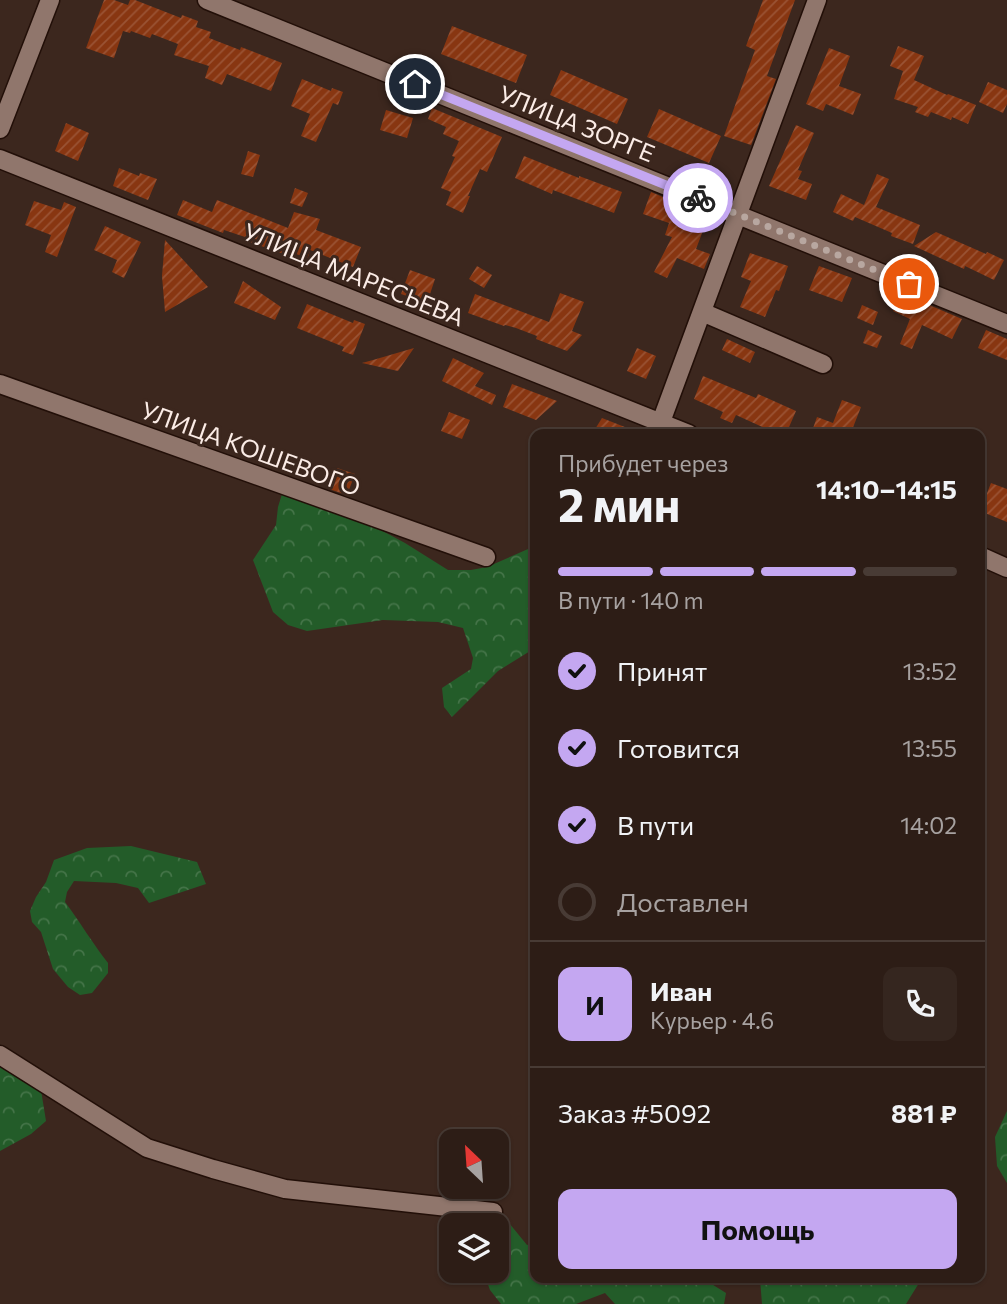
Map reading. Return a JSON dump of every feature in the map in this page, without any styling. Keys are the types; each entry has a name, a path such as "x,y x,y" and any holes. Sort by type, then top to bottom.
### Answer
{"street":[{"path":"0,129 50,0"},
{"name":"УЛИЦА ЗОРГЕ","path":"207,0 1007,324"},
{"path":"661,422 817,0"},
{"name":"УЛИЦА МАРЕСЬЕВА","path":"0,159 677,429"},
{"path":"702,312 823,364"},
{"name":"УЛИЦА КОШЕВОГО","path":"0,384 486,557"},
{"path":"985,558 1007,568"},
{"path":"0,1055 147,1148 285,1189 493,1212"}],"green space":[{"path":"282,494 307,499 364,521 448,570 487,567 530,548 530,651 498,671 452,717 444,707 442,688 471,669 473,658 463,628 438,622 383,620 307,631 288,625 273,612 253,560 276,525"},
{"path":"131,846 197,862 206,884 149,903 138,888 116,883 74,881 67,892 65,902 108,963 108,973 92,993 80,995 68,987 53,969 41,932 32,922 30,911 46,882 54,860 87,848"},
{"path":"0,1059 40,1084 46,1121 31,1134 0,1151"},
{"path":"1007,1111 1007,1183 997,1166 995,1137"},
{"path":"509,1223 527,1245 530,1244 530,1283 710,1283 726,1293 724,1304 615,1304 605,1293 576,1304 501,1304 487,1283 509,1283"},
{"path":"760,1283 919,1283 906,1304 762,1304"}],"building":[{"path":"104,0 128,5 130,0 135,0 181,18 182,15 198,21 196,27 211,32 209,38 282,63 271,91 227,74 222,85 205,78 209,66 174,55 178,44 152,34 150,38 123,31 114,58 86,48"},
{"path":"763,0 795,0 767,76 776,79 751,145 724,136 755,50 746,46"},
{"path":"452,26 527,55 516,83 441,54"},
{"path":"898,46 924,56 914,80 976,105 968,124 931,112 928,117 915,112 918,107 894,99 903,71 890,66"},
{"path":"829,48 850,56 839,86 861,94 853,115 826,104 823,111 806,104"},
{"path":"561,70 628,99 617,124 550,95"},
{"path":"302,79 331,91 332,88 343,92 338,105 333,103 316,142 301,136 310,114 291,106"},
{"path":"988,82 1007,90 1007,104 1003,113 979,102"},
{"path":"432,108 502,137 487,172 480,169 463,213 446,205 451,192 441,188 459,141 443,134 446,127 428,119"},
{"path":"659,109 721,136 709,163 647,137"},
{"path":"386,110 413,118 407,138 380,130"},
{"path":"66,123 89,133 78,161 55,151"},
{"path":"796,125 814,133 798,170 802,171 798,179 812,184 806,200 769,186"},
{"path":"248,151 260,155 253,177 241,174"},
{"path":"524,156 622,192 614,213 553,190 552,194 515,178"},
{"path":"119,168 139,176 140,173 157,179 148,200 113,186"},
{"path":"877,174 889,179 876,207 920,225 913,244 855,217 853,221 833,212 841,194 864,205"},
{"path":"295,188 308,193 302,207 290,203"},
{"path":"651,192 677,203 674,211 706,223 696,249 710,254 704,269 677,258 667,278 654,272 672,237 665,235 669,223 643,214"},
{"path":"183,200 212,212 217,200 288,228 294,212 320,219 316,230 361,247 353,267 310,250 308,258 293,253 292,257 244,240 245,237 224,230 223,233 177,215"},
{"path":"34,201 61,210 64,202 76,207 57,257 45,252 51,235 25,225"},
{"path":"105,226 141,242 124,278 112,272 117,260 94,250"},
{"path":"936,232 1004,260 994,280 914,246"},
{"path":"165,240 208,287 165,312 162,276"},
{"path":"750,253 788,266 765,317 740,307 751,281 741,277"},
{"path":"477,266 492,275 484,288 469,279"},
{"path":"819,266 852,278 842,302 809,290"},
{"path":"410,270 435,279 427,303 401,294"},
{"path":"243,281 281,307 275,320 234,303"},
{"path":"560,293 584,302 572,331 582,335 567,351 536,339 537,336 468,313 475,294 549,322"},
{"path":"901,293 962,319 952,339 922,325 912,349 900,344 910,319 893,311"},
{"path":"307,304 353,323 354,320 365,324 353,355 342,351 344,347 297,328"},
{"path":"862,305 878,312 873,325 857,318"},
{"path":"868,330 882,336 877,348 863,343"},
{"path":"986,330 1007,339 1007,360 978,348"},
{"path":"727,339 755,352 750,363 722,350"},
{"path":"414,348 398,371 362,363 373,360"},
{"path":"637,348 656,356 646,379 627,371"},
{"path":"453,358 484,373 475,386 496,395 492,405 442,381"},
{"path":"703,376 756,398 758,394 796,411 788,429 767,429 736,415 732,423 720,418 723,412 694,399"},
{"path":"512,384 557,401 536,420 503,407"},
{"path":"842,400 861,407 852,429 813,429 817,417 833,423"},
{"path":"449,412 470,420 462,439 441,431"},
{"path":"602,418 630,429 595,429"},
{"path":"337,468 355,474 347,495 329,489"},
{"path":"991,483 1007,489 1007,522 985,513 985,498"}],"way so far":[{"path":"698,198 909,284"}],"route":[{"path":"415,84 698,198"}]}
